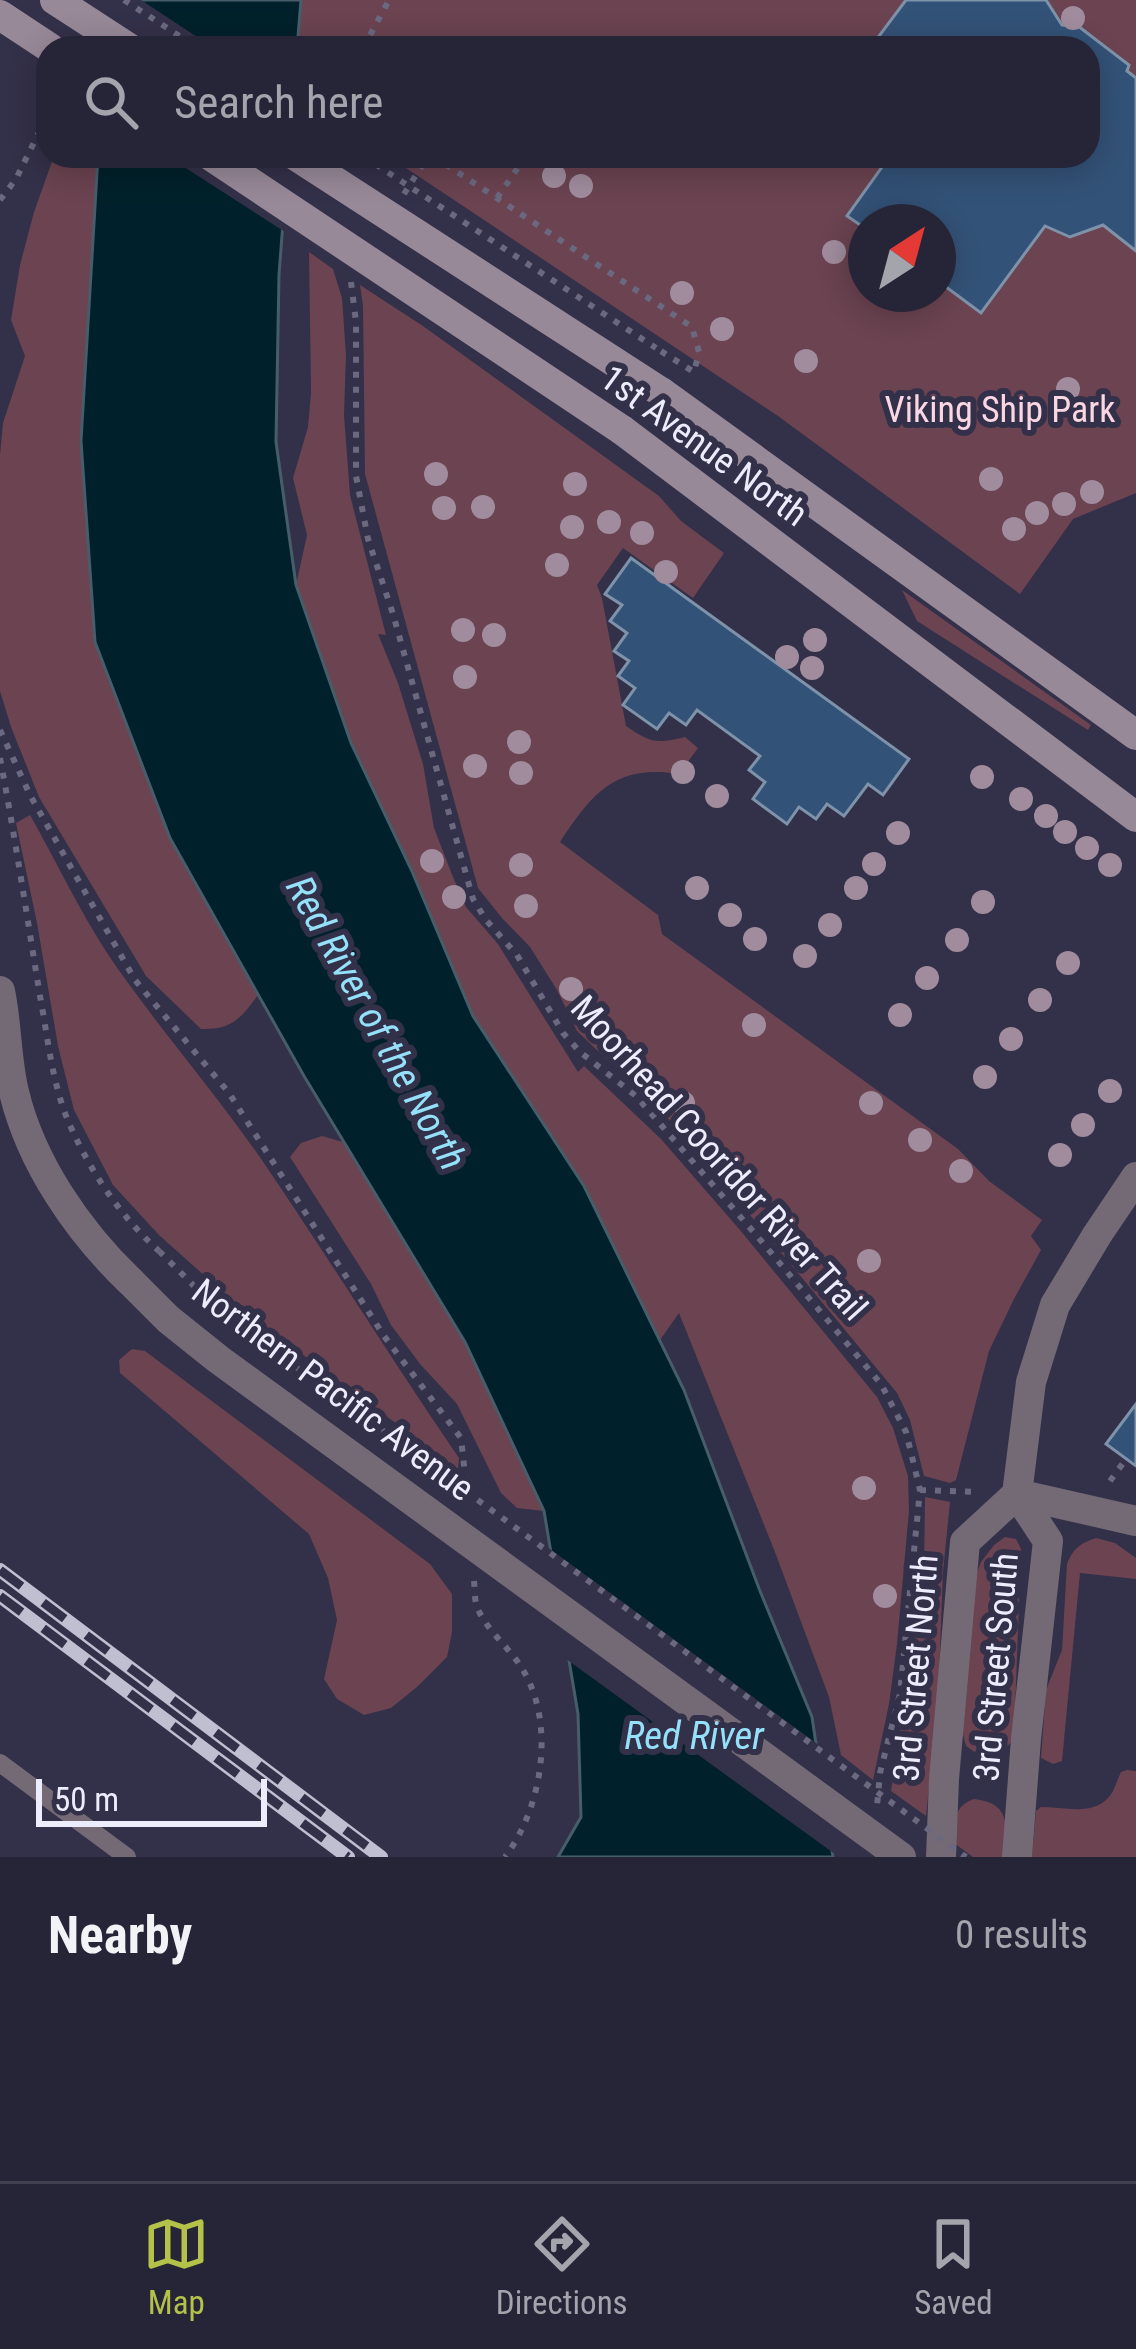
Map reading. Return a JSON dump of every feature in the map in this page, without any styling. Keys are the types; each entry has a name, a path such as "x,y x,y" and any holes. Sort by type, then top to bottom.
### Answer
{"main road":[{"path":"55,0 110,36"},
{"path":"0,15 36,39"},
{"name":"1st Avenue North","path":"230,168 622,430 1136,817"},
{"name":"1st Avenue North","path":"315,168 661,392 1136,735"}],"street":[{"name":"Northern Pacific Avenue","path":"0,991 14,1093 50,1179 112,1264 168,1318 901,1857"},
{"path":"1132,1192 1055,1305 1031,1382 1017,1493 1136,1521"},
{"name":"3rd Street North","path":"941,1857 965,1542 1017,1493"},
{"name":"3rd Street South","path":"1017,1493 1048,1541 1017,1857"}],"lane":[{"path":"0,1763 127,1857"}],"path":[{"path":"124,0 180,36"},
{"path":"369,36 389,0"},
{"path":"371,32 372,36"},
{"path":"0,200 36,138"},
{"path":"381,168 694,372 699,352 692,327 451,168"},
{"path":"497,198 518,168"},
{"name":"Moorhead Cooridor River Trail","path":"350,279 356,322 356,476 368,538 473,899 517,955 563,1033 636,1096 881,1384 906,1432 920,1490 900,1694 880,1772 876,1815"},
{"path":"0,730 30,795 135,980 229,1094 384,1336 461,1438 468,1506"},
{"path":"0,758 46,1028 68,1120 108,1195 158,1252 237,1324 966,1857"},
{"path":"1110,1481 1126,1459"},
{"path":"920,1490 1017,1493"},
{"path":"474,1577 478,1611 527,1676 538,1709 542,1752 533,1799 519,1838 505,1857"}],"green space":[{"name":"Viking Ship Park","path":"301,0 1136,0 1136,493 1073,519 1020,594 778,416 406,168 1100,168 1100,36 298,36"},
{"path":"50,168 97,168 81,441 95,642 170,838 258,995 241,1016 221,1027 201,1029 146,976 39,797 0,691 0,455 3,423 25,356 11,320 34,212"},
{"path":"309,252 333,269 342,298 350,495 386,635 378,634 423,764 434,828 466,907 498,944 578,1072 584,1066 661,1139 877,1397 893,1428 908,1476 909,1511 889,1704 873,1780 841,1755 829,1697 679,1313 660,1340 584,1186 473,1016 351,743 296,585 307,535 293,478 308,427 311,393"},
{"path":"360,285 659,496 681,521 724,553 693,598 623,548 597,585 626,726 654,740 685,737 698,748 679,774 638,773 608,786 560,842 658,915 662,934 958,1149 989,1181 1042,1220 1031,1236 1041,1250 989,1351 956,1480 950,1483 924,1476 910,1420 897,1393 698,1152 632,1079 577,1031 530,947 478,888 365,474"},
{"path":"902,590 1091,725 1088,730 917,621"},
{"path":"30,815 112,961 268,1169 459,1458 458,1469 245,1312 159,1235 113,1185 74,1110 58,1046 16,823"},
{"path":"322,1136 343,1142 465,1342 544,1511 517,1508 501,1493 457,1404 391,1325 371,1284 290,1157 301,1143"},
{"path":"132,1349 145,1351 430,1564 452,1594 447,1657 391,1708 364,1715 337,1699 324,1679 337,1620 328,1578 309,1534 120,1373 119,1360"},
{"path":"925,1497 950,1502 926,1816 891,1791 924,1571"},
{"path":"1005,1537 1016,1539 1021,1549 1014,1738 998,1755 987,1757 966,1746 961,1727 972,1585 981,1562"},
{"path":"1096,1538 1115,1543 1136,1558 1136,1579 1080,1573 1062,1761 1053,1764 1041,1758 1046,1690 1062,1650 1067,1564 1078,1547"},
{"path":"1127,1770 1136,1771 1136,1857 1032,1857 1036,1811 1099,1805"},
{"path":"974,1799 1001,1811 1006,1857 973,1857 954,1843 958,1811"}],"water":[{"path":"124,0 301,0 298,36 118,36"},
{"name":"Red River","path":"97,168 287,168 279,275 276,442 296,585 351,743 473,1016 584,1186 684,1390 812,1717 833,1857 558,1857 581,1817 578,1714 544,1511 465,1342 304,1076 170,838 95,642 81,441"}],"pier":[{"path":"118,0 141,0 196,36 112,36"},
{"path":"186,168 293,168 288,234"},
{"path":"543,1544 823,1748 839,1857 562,1656"}],"building":[{"path":"906,0 1046,0 1062,25 1078,26 1091,36 879,36"},
{"path":"1100,43 1129,65 1127,71 1136,78 1136,251 1103,225 1070,237 1045,226 981,313 956,294 956,204 856,204 881,168 1100,168"},
{"path":"631,558 909,759 883,795 868,784 844,816 827,804 816,819 799,807 787,824 753,799 765,782 749,770 760,756 697,710 686,725 669,713 657,729 623,705 635,688 618,676 629,661 614,651 627,633 610,621 622,605 605,594"},
{"path":"1136,1404 1136,1466 1106,1444"}],"railway":[{"path":"0,1570 381,1857"},
{"path":"0,1596 348,1857"}],"water label":[{"name":"Red River of the North","path":"376,1023"}]}
